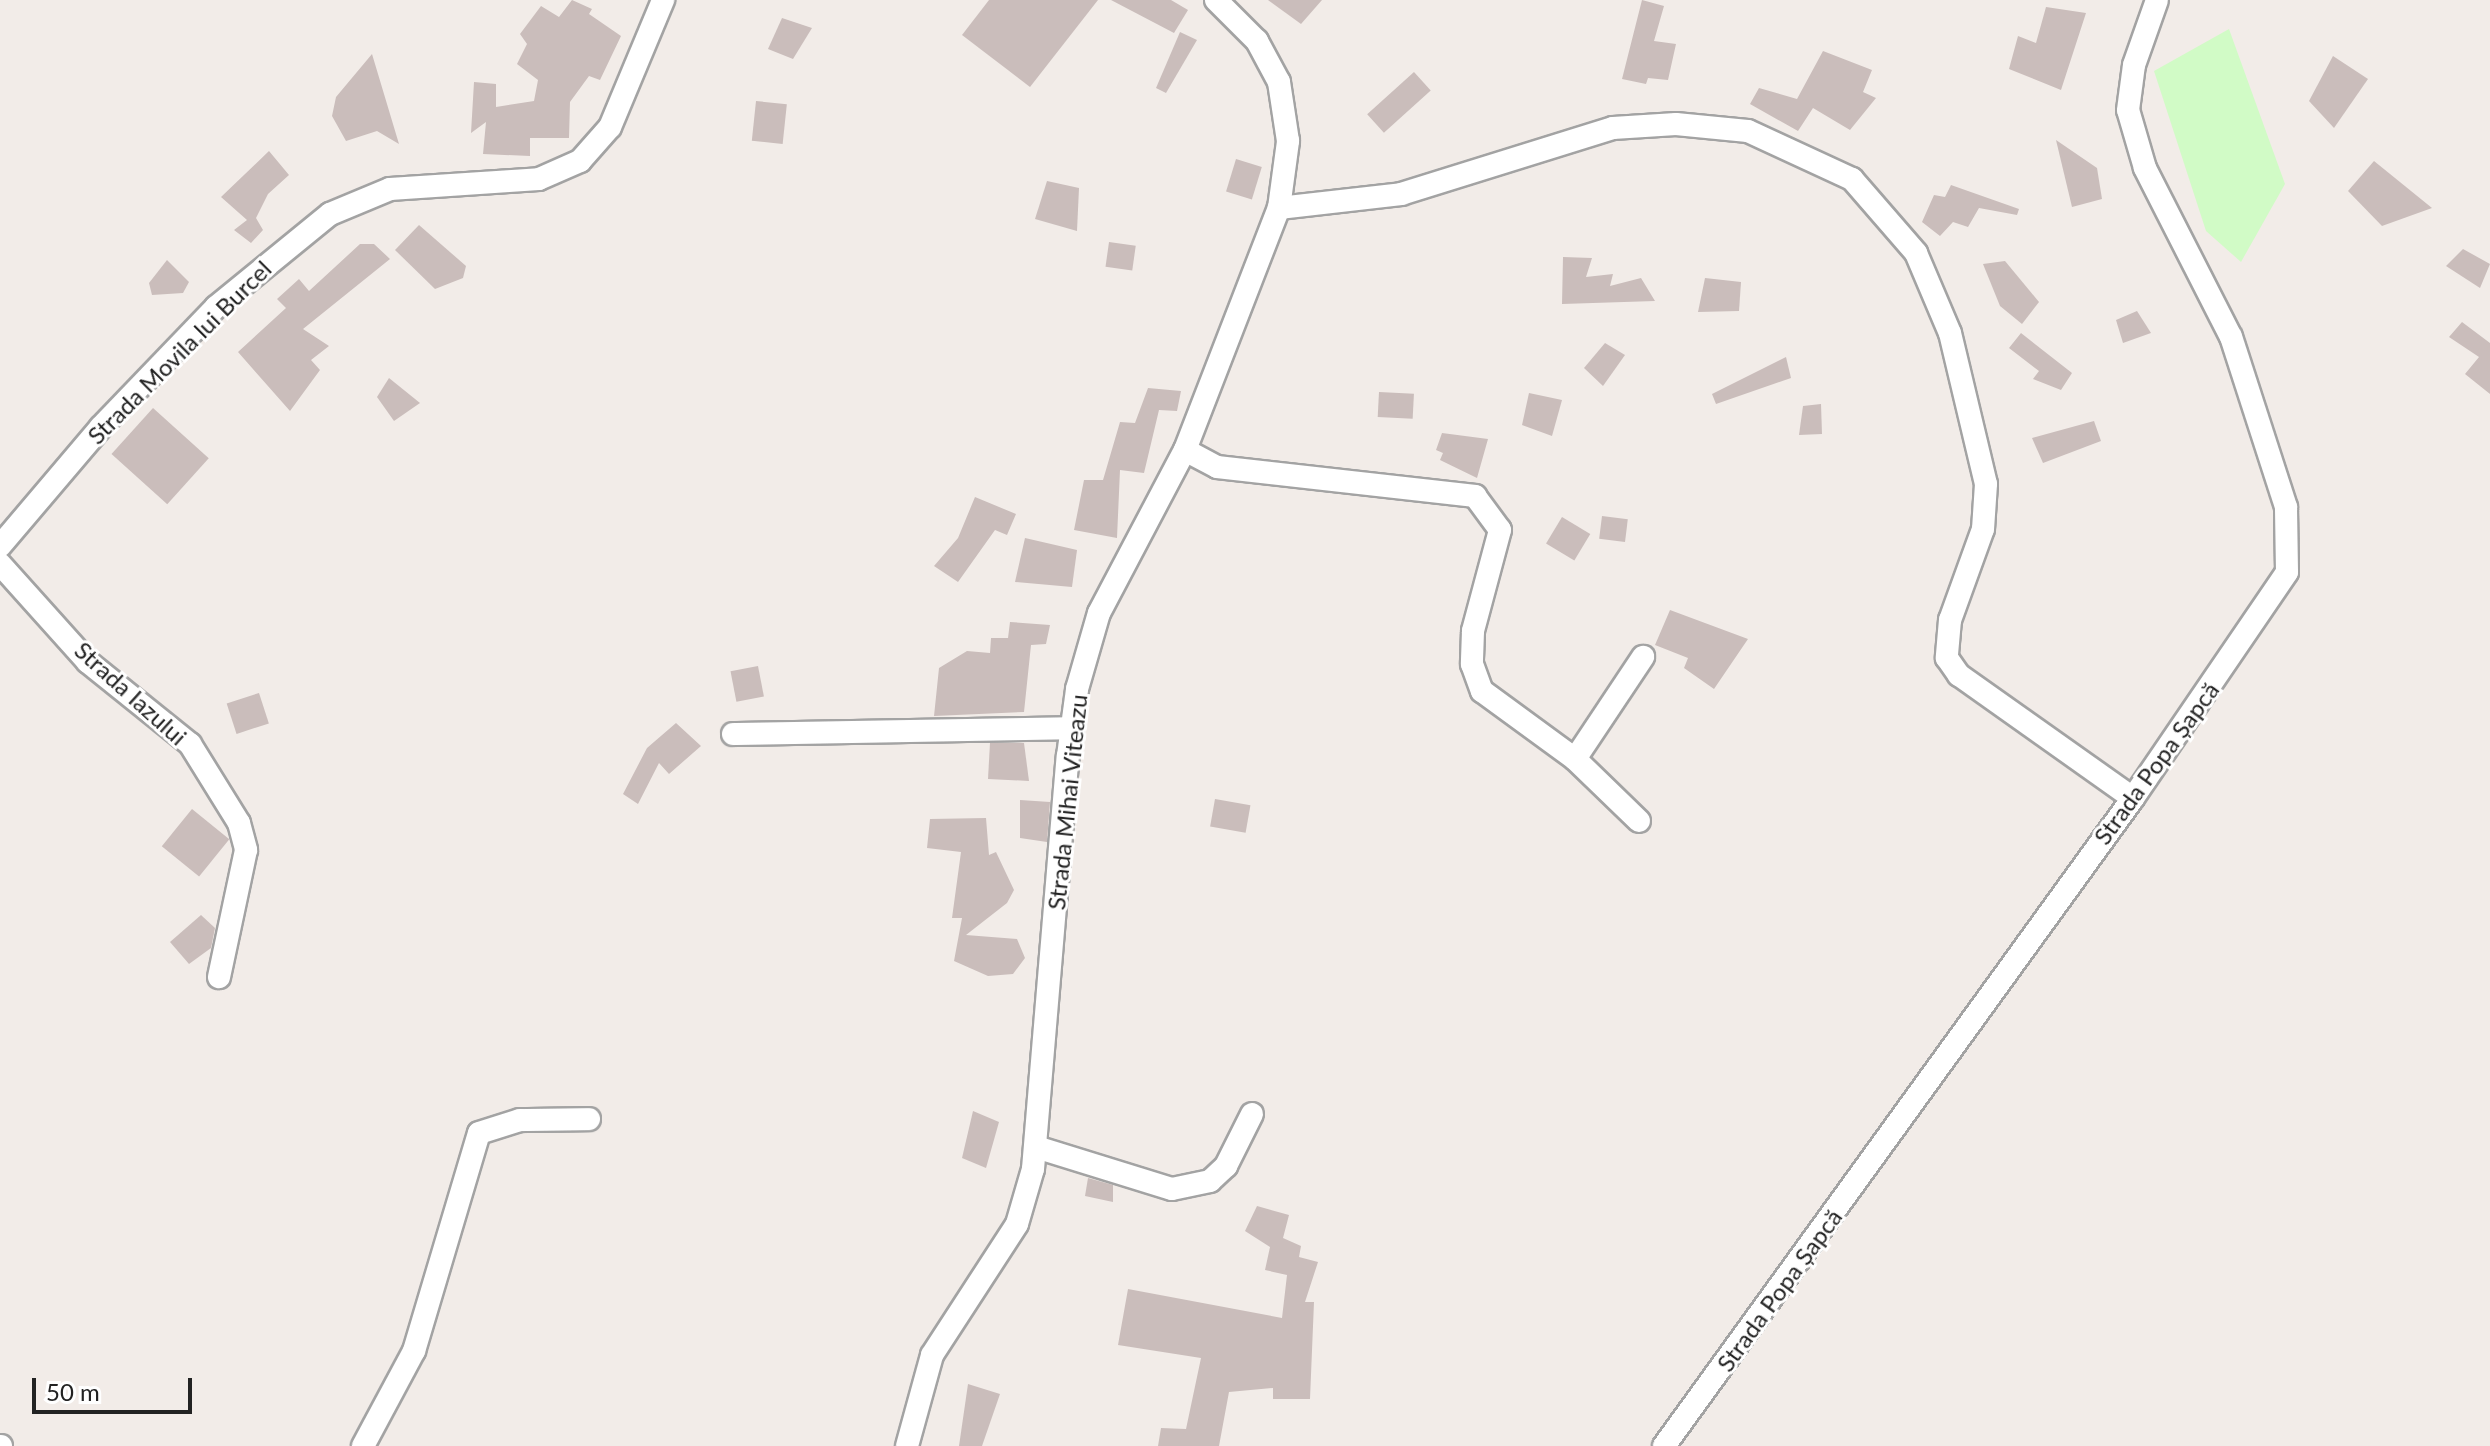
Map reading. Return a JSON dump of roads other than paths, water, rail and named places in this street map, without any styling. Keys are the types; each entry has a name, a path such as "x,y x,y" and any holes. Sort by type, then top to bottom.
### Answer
{"street":[{"name":"Strada Movila lui Burcel","path":"0,546 216,307 330,214 390,189 539,179 580,161 610,127 663,0"},
{"name":"Strada Mihai Viteazu","path":"907,1446 932,1355 1017,1224 1036,1147 1072,728 1099,613 1185,450 1279,208 1288,141 1279,82 1257,41 1216,0"},
{"name":"Strada Popa Șapcă","path":"1664,1446 2133,798 2276,595 2290,546 2286,507 2231,337 2145,168 2128,110 2134,65 2157,0"},
{"path":"1279,208 1401,194 1613,128 1676,124 1748,131 1852,179 1916,253 1950,333 1986,484 1983,529 1950,620 1947,658 1959,675 2133,798"},
{"path":"1185,450 1217,467 1475,496 1500,530 1473,631 1472,664 1482,691 1575,759 1639,821"},
{"name":"Strada Iazului","path":"0,564 88,662 190,744 239,823 246,850 219,977"},
{"path":"1575,759 1643,657"},
{"path":"733,734 1072,728"},
{"path":"1036,1147 1172,1189 1210,1181 1226,1166 1252,1114"},
{"path":"363,1446 414,1351 479,1133 520,1120 589,1119"}]}
